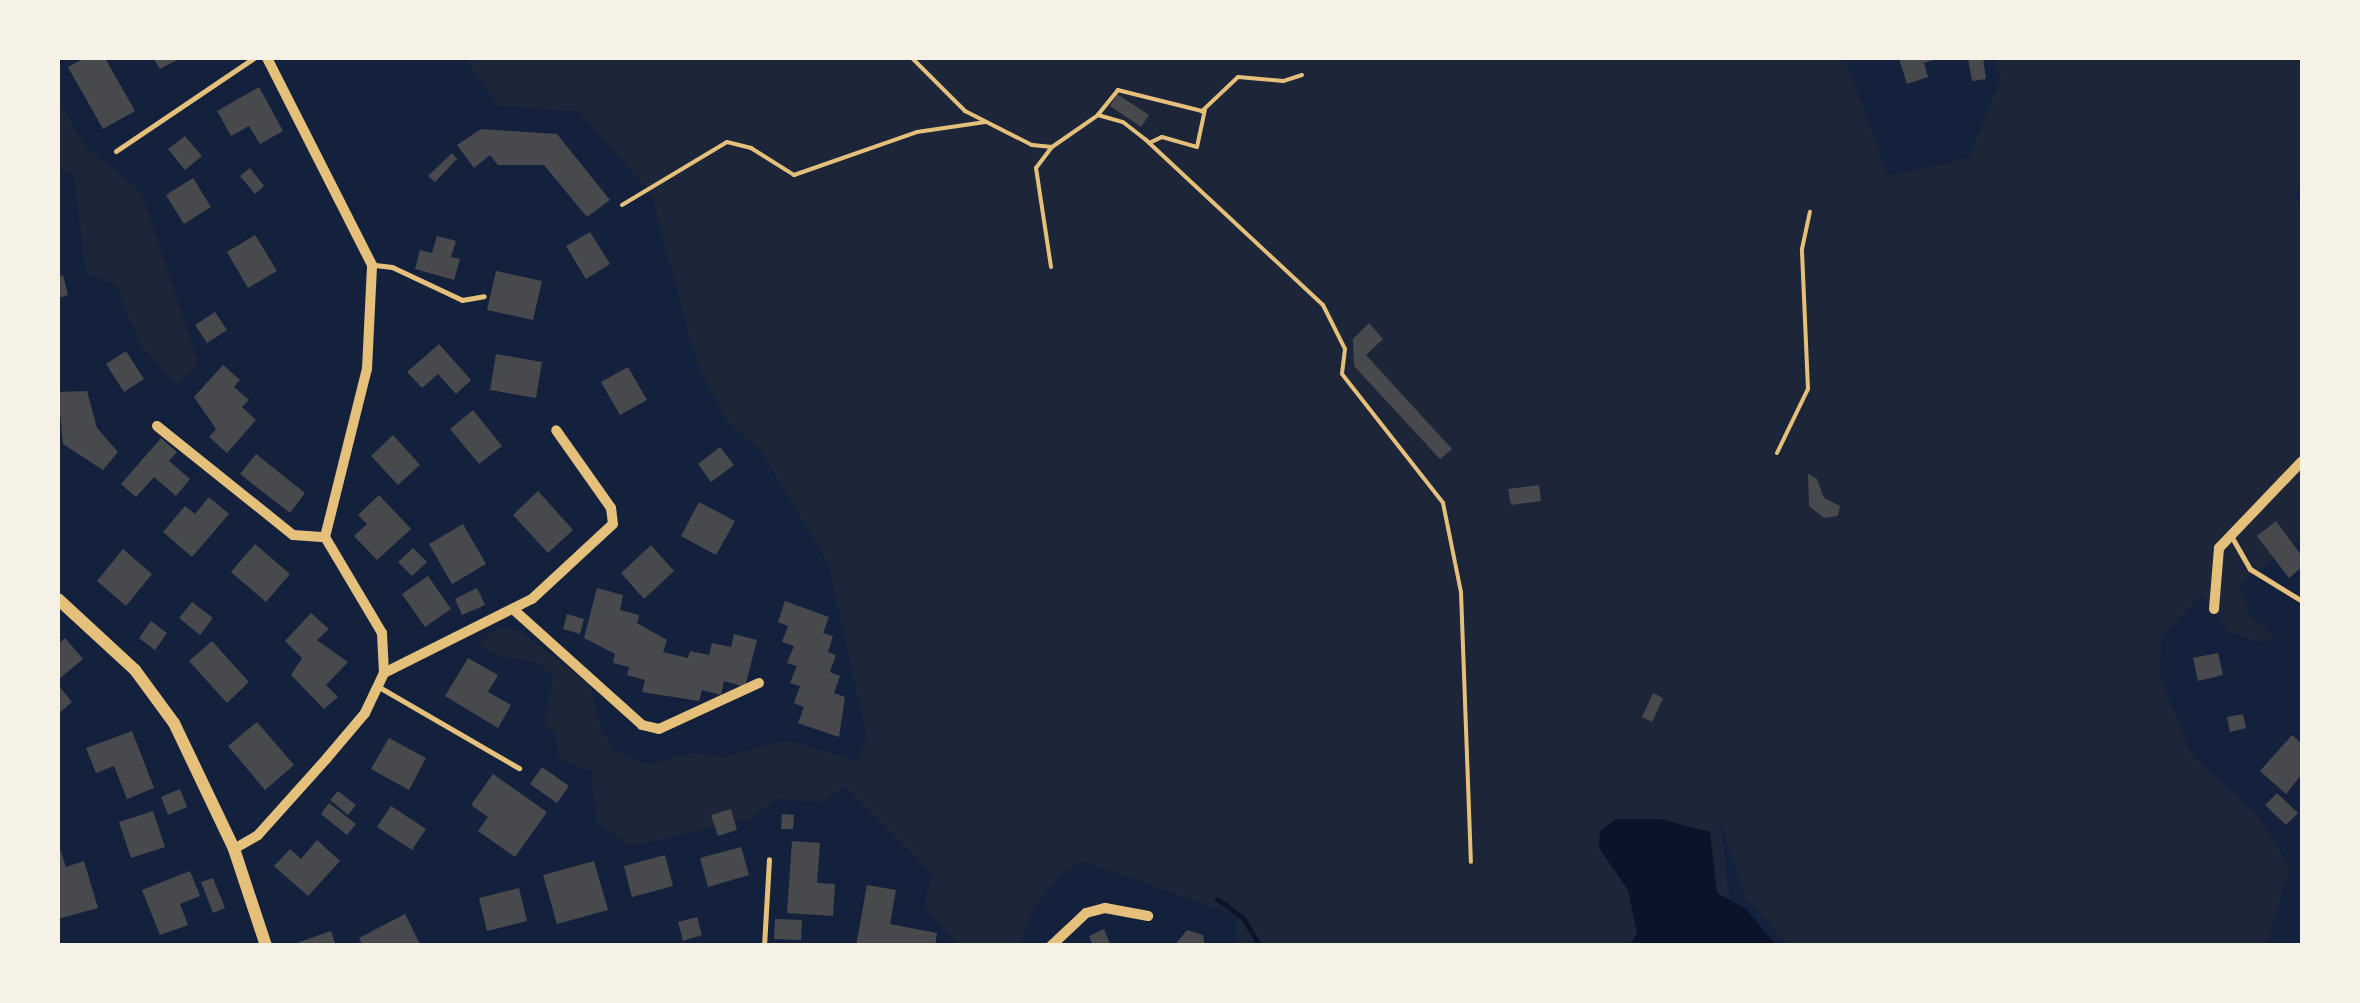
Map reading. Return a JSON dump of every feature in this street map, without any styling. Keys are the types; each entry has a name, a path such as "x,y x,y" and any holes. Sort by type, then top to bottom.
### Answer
{"street":[{"path":"234,849 258,835 365,712 384,673 382,632 325,537 367,369 372,265 267,58"},
{"path":"156,426 293,535 325,537"},
{"path":"384,673 514,610 559,576 615,517 556,430"},
{"path":"2214,610 2215,565 2230,534 2302,461"},
{"path":"58,599 153,693 191,752 234,849 266,946"},
{"path":"514,610 642,726 658,729 747,694 758,683"},
{"path":"1051,946 1086,913 1105,908 1148,916"}],"lane":[{"path":"116,152 254,58"},
{"path":"372,265 392,267 462,300 484,296"},
{"path":"2230,534 2250,569 2302,601"},
{"path":"379,687 519,768"},
{"path":"764,946 769,859"}],"path":[{"path":"912,58 948,99 985,122 1052,147"},
{"path":"1149,143 1162,137 1196,148 1204,110 1238,77 1290,81 1302,75"},
{"path":"1051,267 1034,175 1052,147 1098,115 1118,90 1204,110"},
{"path":"1098,115 1123,122 1149,143 1323,305 1345,349 1342,374 1443,504 1461,592 1471,862"},
{"path":"622,205 727,142 752,148 794,175 917,132 985,122"},
{"path":"1777,453 1808,389 1802,248 1810,212"}],"shaded area":[{"path":"465,58 1845,58 1888,176 1969,158 2001,78 1993,58 2302,58 2302,184 2295,196 2302,205 2302,536 2240,585 2250,616 2275,636 2258,642 2229,632 2202,594 2161,638 2160,677 2191,754 2257,815 2290,867 2266,945 1788,945 1744,896 1720,821 1735,945 1237,945 1237,916 1083,861 1061,874 1031,911 1021,945 958,945 924,907 932,874 845,786 823,802 776,799 750,819 631,846 597,823 591,771 559,759 556,735 544,722 554,676 536,662 498,656 478,644 491,633 504,627 519,631 590,684 601,730 615,750 636,761 651,765 689,753 725,757 787,740 856,761 867,739 828,563 760,450 726,420 697,364 651,193 578,111 498,106"},
{"path":"58,101 85,146 142,193 199,364 177,385 140,345 116,285 86,273 74,176 58,167"},
{"path":"1616,819 1660,819 1710,832 1717,893 1746,909 1776,945 1629,945 1637,933 1628,890 1599,848 1600,831"}],"building":[{"path":"85,58 105,58 135,111 103,129 68,67"},
{"path":"153,58 181,58 160,69"},
{"path":"1899,58 1939,58 1924,63 1928,77 1907,84"},
{"path":"1968,58 1983,58 1986,79 1972,81"},
{"path":"259,87 283,131 260,144 249,126 231,136 217,111"},
{"path":"1117,94 1149,115 1141,127 1110,106"},
{"path":"481,129 557,134 610,200 587,217 544,165 498,165 490,155 474,168 457,145"},
{"path":"185,136 202,156 185,170 168,149"},
{"path":"452,153 457,159 435,182 428,176"},
{"path":"250,168 264,186 255,194 240,176"},
{"path":"193,178 211,207 184,224 166,195"},
{"path":"590,232 610,264 586,279 566,246"},
{"path":"255,235 277,271 248,288 227,252"},
{"path":"437,236 456,241 451,257 460,259 454,280 415,269 420,250 432,253"},
{"path":"496,271 542,281 533,320 487,310"},
{"path":"63,275 68,295 58,298 58,276"},
{"path":"215,312 227,330 207,343 195,325"},
{"path":"1369,323 1383,339 1366,355 1452,449 1440,459 1354,366 1353,339"},
{"path":"439,344 471,380 456,394 438,374 422,388 407,372"},
{"path":"126,351 144,379 124,392 106,364"},
{"path":"496,354 542,362 536,398 490,390"},
{"path":"223,365 240,380 234,387 249,400 242,407 256,420 227,453 209,437 216,429 194,397"},
{"path":"628,367 647,400 620,415 601,382"},
{"path":"87,391 97,428 118,452 103,470 63,444 58,392"},
{"path":"473,410 502,446 479,464 450,429"},
{"path":"393,435 420,465 398,485 371,456"},
{"path":"161,438 177,452 169,461 190,479 176,496 154,477 136,497 121,484"},
{"path":"720,447 734,465 711,482 698,464"},
{"path":"256,454 305,493 290,513 240,474"},
{"path":"1808,474 1817,479 1824,498 1840,506 1838,516 1824,518 1809,506"},
{"path":"1539,485 1541,501 1511,505 1508,489"},
{"path":"538,491 573,530 548,553 513,515"},
{"path":"379,495 411,529 377,560 354,536 367,524 358,515"},
{"path":"209,497 229,514 192,557 163,532 185,506 195,514"},
{"path":"699,502 735,521 716,555 681,536"},
{"path":"2276,521 2302,556 2302,567 2289,578 2257,536"},
{"path":"463,524 486,564 452,584 429,544"},
{"path":"255,544 290,574 266,602 231,572"},
{"path":"651,545 674,571 644,599 621,573"},
{"path":"413,548 427,562 412,576 398,562"},
{"path":"123,549 152,574 126,606 97,581"},
{"path":"428,576 451,609 425,627 402,594"},
{"path":"477,588 485,605 462,615 455,599"},
{"path":"597,588 623,595 620,610 639,615 637,623 667,640 663,652 688,658 690,651 709,655 712,643 731,647 734,634 757,640 745,687 724,681 721,695 702,690 699,701 642,692 645,680 627,675 629,667 613,663 615,654 584,638"},
{"path":"785,601 829,617 823,633 833,636 828,652 836,655 830,672 840,676 834,693 845,697 839,737 798,723 804,707 794,703 800,686 790,683 797,666 787,663 794,646 782,642 788,626 778,622"},
{"path":"192,602 213,618 200,635 179,618"},
{"path":"311,613 329,629 317,640 348,662 326,685 338,697 324,709 291,675 302,658 285,641"},
{"path":"567,614 584,619 580,634 563,629"},
{"path":"151,621 167,633 155,650 139,638"},
{"path":"65,638 83,659 58,680 58,644"},
{"path":"212,641 249,682 227,703 189,661"},
{"path":"2218,653 2223,675 2198,681 2193,658"},
{"path":"468,658 498,675 488,692 511,705 498,728 445,696"},
{"path":"58,685 72,702 58,714"},
{"path":"1653,693 1663,698 1652,722 1642,717"},
{"path":"2243,714 2246,728 2230,732 2227,717"},
{"path":"257,722 294,765 265,790 228,746"},
{"path":"132,731 154,788 127,799 114,766 96,773 86,748"},
{"path":"2292,735 2302,744 2302,774 2286,794 2260,771"},
{"path":"389,738 426,758 409,790 371,769"},
{"path":"542,767 569,786 557,803 530,784"},
{"path":"493,774 547,812 515,857 478,831 488,817 471,805"},
{"path":"180,789 187,807 168,815 161,797"},
{"path":"338,791 356,805 348,815 330,800"},
{"path":"2277,793 2298,813 2286,825 2265,805"},
{"path":"329,803 356,824 347,835 321,814"},
{"path":"391,806 426,829 412,850 377,827"},
{"path":"731,809 737,830 718,836 711,815"},
{"path":"153,811 165,847 131,858 119,822"},
{"path":"782,814 794,815 793,829 781,829"},
{"path":"317,840 340,861 308,896 274,866 290,849 301,859"},
{"path":"792,841 820,843 817,883 835,884 833,916 787,913"},
{"path":"58,843 66,867 84,861 98,908 58,919"},
{"path":"741,847 749,875 708,887 700,858"},
{"path":"665,855 673,886 632,897 624,866"},
{"path":"594,861 608,910 557,924 543,875"},
{"path":"190,871 200,896 180,904 188,925 160,935 142,890"},
{"path":"213,878 225,908 213,913 201,882"},
{"path":"867,885 896,890 890,924 937,933 935,946 856,946"},
{"path":"519,888 527,921 487,931 479,898"},
{"path":"405,914 421,946 363,946 359,938"},
{"path":"697,917 702,935 683,941 678,922"},
{"path":"775,919 802,920 801,940 774,939"},
{"path":"1104,929 1111,946 1093,946 1089,936"},
{"path":"1187,930 1203,935 1205,946 1174,946"},
{"path":"331,931 336,946 291,946 291,945"}],"waterway":[{"path":"1217,899 1243,918 1260,946"}]}
